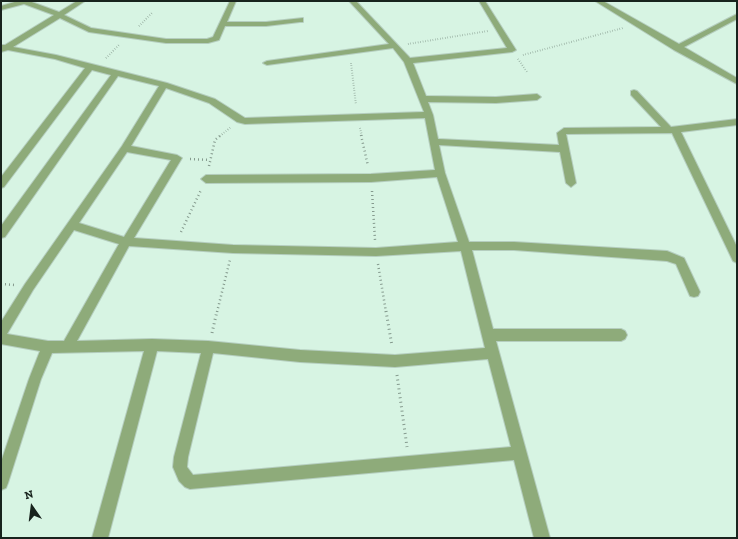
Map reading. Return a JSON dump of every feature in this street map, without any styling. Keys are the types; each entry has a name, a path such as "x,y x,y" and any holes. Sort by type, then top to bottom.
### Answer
{"street":[{"path":"1,8 26,1 59,15 88,30 128,37 166,41 208,41 216,38 233,1"},
{"path":"3,49 82,1"},
{"path":"352,1 395,45 408,62 429,115 440,173 465,246 518,453 542,538"},
{"path":"408,62 512,50 482,1"},
{"path":"598,1 677,48 737,80"},
{"path":"677,48 737,16"},
{"path":"222,24 266,24 300,20"},
{"path":"267,63 395,45"},
{"path":"3,49 56,57 93,68 164,85 212,101 240,120 252,122 358,116 429,115"},
{"path":"1,184 93,68"},
{"path":"1,234 116,73"},
{"path":"1,333 29,287 73,226 125,148 164,85"},
{"path":"634,93 672,130 734,247 737,258"},
{"path":"423,99 496,100 537,97"},
{"path":"571,182 561,133 564,131 672,130 737,122"},
{"path":"434,142 565,149"},
{"path":"68,346 126,242 177,158 125,148"},
{"path":"206,179 371,178 440,173"},
{"path":"73,226 126,242 176,244 233,249 376,252 465,246 514,246 667,256 680,261 694,292"},
{"path":"489,335 621,335"},
{"path":"1,338 48,347 152,345 208,347 300,356 395,361 492,353"},
{"path":"100,538 152,345"},
{"path":"1,483 35,380 48,347"},
{"path":"208,347 181,458 180,467 184,476 190,482 518,453"}],"path":[{"path":"527,72 517,56 638,24"},
{"path":"395,45 500,30"},
{"path":"93,68 128,37"},
{"path":"349,52 358,116 371,178 376,252 395,361 409,463"},
{"path":"177,158 210,160 216,140 240,120"},
{"path":"176,244 206,179"},
{"path":"208,347 233,249"}]}
